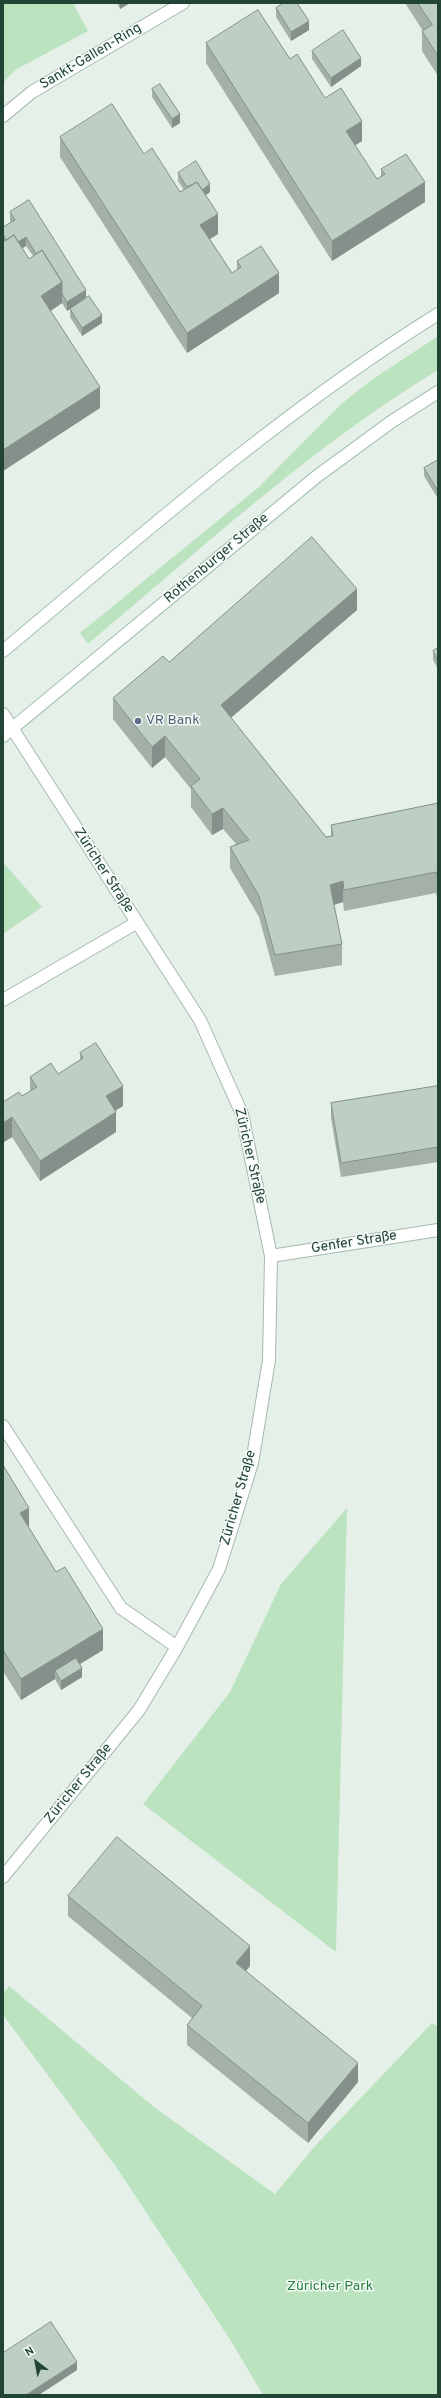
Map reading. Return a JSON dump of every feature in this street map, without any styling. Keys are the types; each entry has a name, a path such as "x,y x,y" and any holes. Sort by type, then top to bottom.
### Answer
{"street":[{"name":"Sankt-Gallen-Ring","path":"3,116 32,92 183,3"},
{"path":"3,651 288,416 371,356 438,314"},
{"name":"Rothenburger Straße","path":"8,732 316,477 391,422 438,392"},
{"name":"Züricher Straße","path":"3,714 8,732 200,1020 242,1114 271,1256 269,1360 252,1463 219,1569 177,1647 139,1710 3,1877"},
{"path":"3,1000 136,923"},
{"name":"Genfer Straße","path":"271,1256 438,1230"},
{"path":"3,1426 121,1608 177,1647"}],"green space":[{"path":"3,3 73,3 88,31 15,70 3,83"},
{"path":"438,336 438,370 391,400 301,465 88,644 80,633 259,487 340,405 370,381"},
{"path":"3,862 42,907 3,934"},
{"path":"347,1508 336,1952 143,1804 230,1692 281,1584"},
{"name":"Züricher Park","path":"9,1986 154,2107 275,2194 316,2145 432,2023 438,2027 438,2395 263,2395 231,2341 117,2168 3,2015 3,1993"}],"building":[{"path":"284,3 297,3 309,21 291,32 276,8"},
{"path":"418,3 438,3 438,56 422,31 432,25"},
{"path":"258,10 290,59 297,54 325,98 341,88 362,121 346,131 377,179 385,174 381,169 406,154 425,182 332,241 206,43"},
{"path":"343,30 361,58 331,78 312,51"},
{"path":"160,84 180,114 172,119 152,89"},
{"path":"112,104 144,154 152,148 180,192 197,182 218,214 200,225 232,273 241,267 237,261 261,246 279,273 187,333 60,137"},
{"path":"196,161 210,184 202,190 197,182 187,187 178,173"},
{"path":"29,200 86,290 67,302 62,294 62,282 42,250 36,254 26,237 18,242 14,235 6,240 3,234 3,227 15,220 10,212"},
{"path":"14,235 29,259 42,250 62,282 41,296 100,387 3,450 3,238 5,241"},
{"path":"89,296 102,315 82,328 70,309"},
{"path":"438,460 438,491 424,468"},
{"path":"312,537 357,589 221,705 326,837 333,836 331,825 438,803 438,881 436,872 344,890 343,881 330,885 342,944 275,955 259,896 230,847 249,840 223,808 212,814 191,786 200,779 165,736 152,747 113,698 163,656 169,662"},
{"path":"438,648 438,661 433,651"},
{"path":"96,1043 123,1086 106,1096 116,1112 40,1161 12,1117 3,1123 3,1102 19,1092 22,1096 37,1087 30,1077 51,1063 58,1074 83,1058 80,1053"},
{"path":"438,1086 438,1147 341,1163 331,1103"},
{"path":"3,1465 29,1508 20,1513 56,1572 65,1567 103,1629 21,1679 3,1650"},
{"path":"76,1658 82,1668 61,1681 55,1671"},
{"path":"117,1837 250,1946 236,1963 358,2063 308,2123 187,2025 202,2006 68,1896"},
{"path":"51,2322 77,2362 26,2395 3,2395 3,2353"}],"place":[{"name":"VR Bank","path":"138,721"}]}
